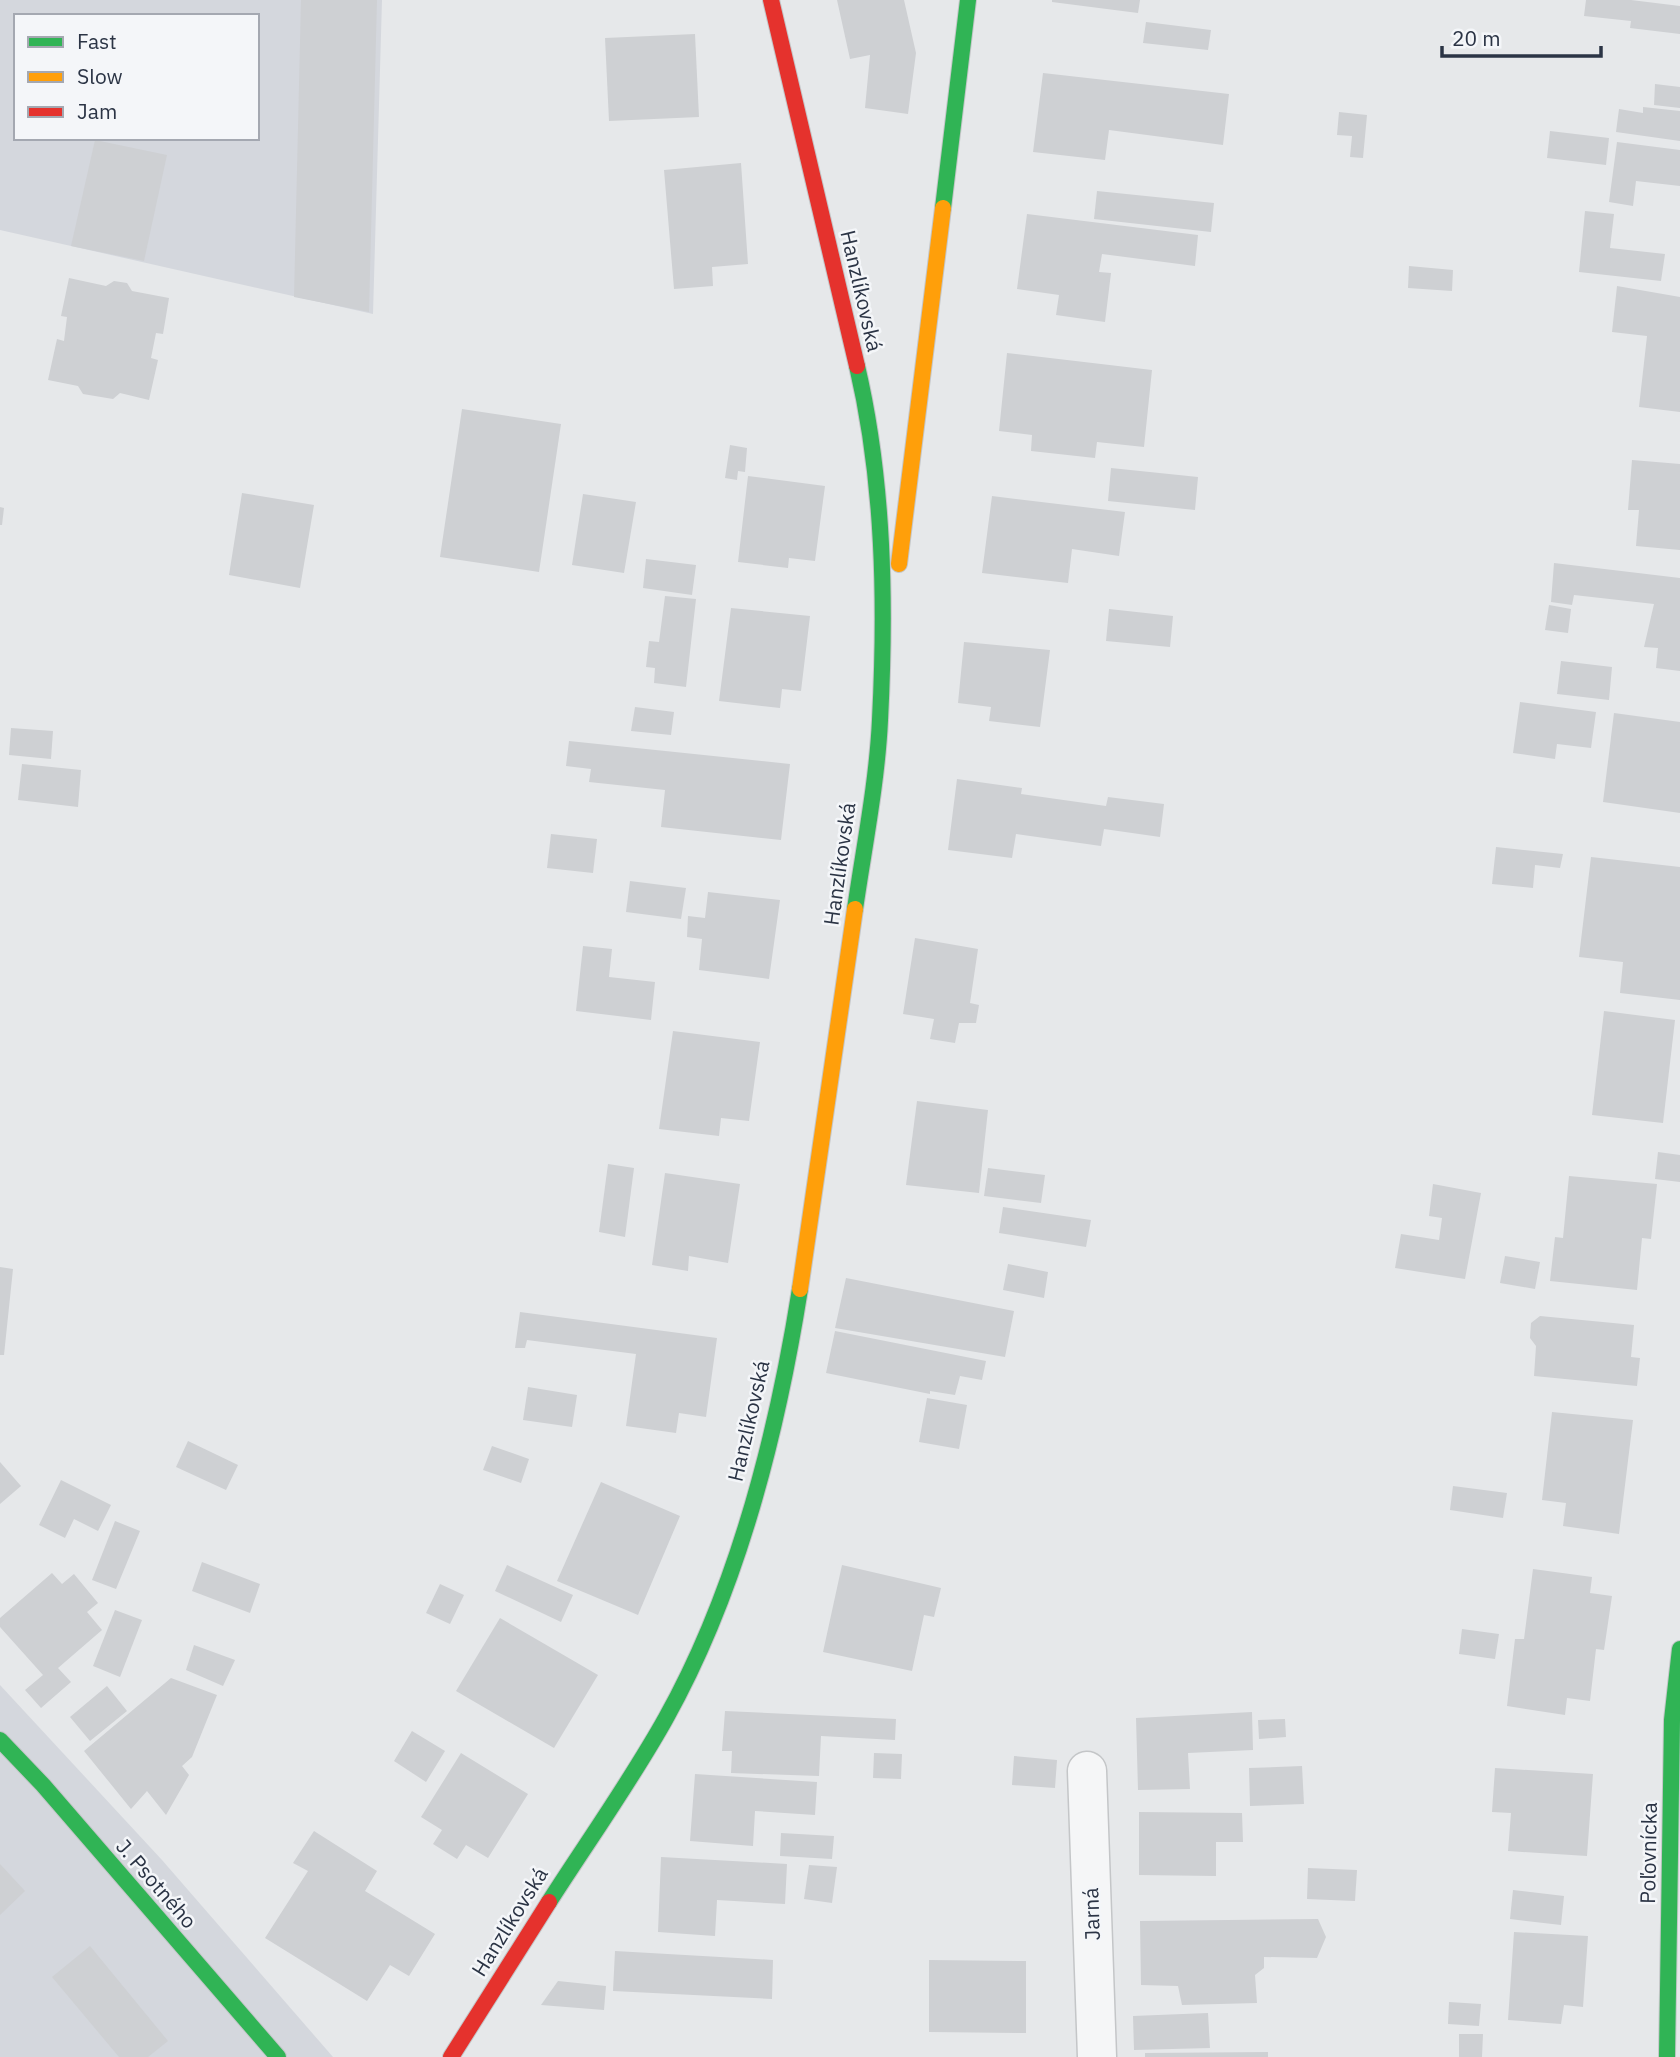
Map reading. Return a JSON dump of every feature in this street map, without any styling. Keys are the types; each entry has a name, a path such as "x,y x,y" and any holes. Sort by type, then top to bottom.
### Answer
{"street":[{"name":"Hanzlíkovská","path":"772,0 868,412 883,556 880,722"},
{"name":"Hanzlíkovská","path":"451,2057 666,1718 721,1602 760,1478 798,1300 834,1072 880,722 968,0"},
{"name":"Poľovnícka","path":"1667,2057 1672,1720 1680,1649"},
{"name":"J. Psotného","path":"0,1740 43,1785 278,2057"},
{"name":"Jarná","path":"1087,1771 1097,2057"}],"shaded area":[{"path":"0,0 382,0 373,314 0,230"},
{"path":"0,1685 162,1860 333,2057 0,2057"}],"building":[{"path":"301,0 377,0 369,312 294,297"},
{"path":"837,0 904,0 916,53 908,114 865,108 870,55 850,59"},
{"path":"1052,0 1140,0 1138,13"},
{"path":"1586,0 1631,0 1680,6 1680,34 1630,28 1631,21 1584,16"},
{"path":"1146,22 1211,30 1208,50 1143,43"},
{"path":"695,34 699,117 609,121 605,38"},
{"path":"1043,73 1229,94 1223,145 1109,130 1105,160 1033,152"},
{"path":"1655,84 1680,87 1680,108 1654,105"},
{"path":"1643,107 1680,111 1680,141 1616,132 1619,109 1643,113"},
{"path":"1339,112 1367,115 1363,158 1350,157 1352,136 1337,135"},
{"path":"1550,131 1609,138 1606,165 1547,158"},
{"path":"95,140 167,155 144,261 71,246"},
{"path":"1617,142 1680,150 1680,186 1636,181 1633,206 1609,202"},
{"path":"741,163 748,264 712,267 713,286 674,289 664,170"},
{"path":"1097,191 1214,203 1211,232 1094,219"},
{"path":"1585,211 1614,214 1610,248 1665,254 1661,281 1579,272"},
{"path":"1027,214 1198,235 1195,266 1102,254 1099,272 1111,273 1105,322 1056,315 1059,295 1017,289"},
{"path":"1409,266 1453,270 1452,291 1408,288"},
{"path":"69,278 106,286 114,281 127,283 132,291 169,298 163,334 156,333 151,358 158,360 149,400 120,393 113,399 83,394 78,386 48,380 57,339 64,341 67,317 61,316"},
{"path":"1617,286 1680,297 1680,412 1639,407 1647,336 1612,332"},
{"path":"1007,353 1152,370 1144,447 1097,442 1095,458 1031,451 1032,435 999,431"},
{"path":"462,409 561,424 539,572 440,557"},
{"path":"730,445 747,448 745,472 738,471 737,480 725,478"},
{"path":"1632,460 1680,464 1680,550 1636,546 1639,510 1628,510"},
{"path":"1111,468 1198,477 1195,510 1108,501"},
{"path":"748,476 825,486 815,561 789,558 788,568 738,562"},
{"path":"242,493 314,505 300,588 229,575"},
{"path":"583,494 636,502 624,573 572,565"},
{"path":"992,496 1125,512 1119,556 1072,549 1068,583 982,573"},
{"path":"0,507 4,508 2,525 0,525"},
{"path":"646,559 696,565 692,595 643,588"},
{"path":"1554,563 1680,578 1680,671 1656,668 1658,648 1644,647 1654,604 1574,595 1572,605 1551,602"},
{"path":"665,596 696,599 686,687 654,683 655,668 646,667 649,641 659,642"},
{"path":"1549,605 1571,609 1568,633 1545,630"},
{"path":"731,608 810,616 801,691 782,689 780,708 719,701"},
{"path":"1109,609 1173,616 1170,647 1106,641"},
{"path":"964,642 1050,650 1040,727 989,721 991,707 958,703"},
{"path":"1561,661 1612,667 1609,700 1557,694"},
{"path":"1520,702 1596,712 1591,748 1557,744 1555,759 1513,753"},
{"path":"635,707 674,712 671,735 631,731"},
{"path":"1614,713 1680,722 1680,813 1603,802"},
{"path":"11,728 53,731 51,759 9,755"},
{"path":"569,741 790,764 781,840 661,827 665,790 589,782 591,769 566,766"},
{"path":"22,764 81,770 78,807 18,800"},
{"path":"957,779 1022,788 1021,794 1106,806 1108,797 1164,804 1160,837 1104,829 1101,846 1016,834 1012,858 948,850"},
{"path":"551,834 597,839 593,873 547,868"},
{"path":"1496,847 1563,854 1560,868 1535,865 1533,888 1492,884"},
{"path":"1591,857 1680,867 1680,1000 1620,993 1623,962 1579,957"},
{"path":"630,881 686,888 681,919 626,912"},
{"path":"708,892 780,900 769,979 699,970 702,939 687,937 688,916 705,918"},
{"path":"915,938 978,949 970,1003 979,1005 976,1023 959,1023 955,1043 930,1039 934,1019 903,1014"},
{"path":"583,946 612,949 609,977 655,982 651,1020 576,1011"},
{"path":"1604,1011 1675,1020 1663,1123 1592,1115"},
{"path":"673,1031 760,1042 749,1121 721,1118 719,1136 659,1129"},
{"path":"917,1101 988,1110 979,1193 906,1185"},
{"path":"1658,1152 1680,1155 1680,1182 1655,1179"},
{"path":"608,1164 634,1168 625,1237 599,1232"},
{"path":"988,1168 1045,1175 1041,1203 984,1196"},
{"path":"665,1173 740,1184 728,1263 689,1256 688,1271 652,1265"},
{"path":"1569,1176 1657,1184 1651,1239 1642,1238 1637,1290 1550,1281 1555,1237 1563,1238"},
{"path":"1433,1184 1481,1193 1465,1279 1395,1268 1401,1234 1439,1240 1442,1218 1429,1216"},
{"path":"1003,1207 1091,1220 1086,1247 999,1233"},
{"path":"1505,1256 1540,1262 1535,1289 1500,1283"},
{"path":"1008,1264 1048,1272 1044,1298 1003,1290"},
{"path":"0,1267 13,1269 4,1355 0,1355"},
{"path":"846,1278 1014,1311 1005,1357 835,1328"},
{"path":"520,1312 717,1338 706,1417 679,1413 676,1433 626,1426 636,1354 527,1340 525,1348 515,1348"},
{"path":"1540,1316 1634,1325 1631,1357 1640,1358 1637,1386 1534,1376 1536,1346 1530,1338 1531,1323"},
{"path":"835,1331 986,1361 982,1380 960,1376 955,1395 930,1391 930,1394 826,1373"},
{"path":"528,1387 577,1395 572,1427 523,1420"},
{"path":"927,1398 967,1405 959,1449 919,1442"},
{"path":"1552,1412 1633,1420 1619,1534 1563,1526 1566,1503 1542,1500"},
{"path":"188,1441 238,1465 226,1490 176,1467"},
{"path":"492,1446 529,1459 521,1483 483,1470"},
{"path":"0,1462 21,1486 0,1504"},
{"path":"61,1480 111,1505 98,1531 74,1519 65,1538 39,1525"},
{"path":"601,1482 680,1516 638,1615 557,1581"},
{"path":"1453,1486 1507,1493 1503,1518 1450,1510"},
{"path":"115,1521 140,1531 116,1589 92,1580"},
{"path":"202,1562 260,1584 250,1613 192,1591"},
{"path":"507,1565 573,1595 561,1622 495,1591"},
{"path":"842,1565 941,1588 934,1617 924,1615 912,1671 823,1652"},
{"path":"1533,1569 1592,1577 1590,1593 1612,1596 1604,1650 1596,1649 1590,1701 1567,1698 1565,1715 1507,1706 1515,1639 1524,1639"},
{"path":"52,1573 62,1584 74,1574 98,1603 87,1612 102,1630 58,1668 71,1682 41,1708 25,1690 43,1675 0,1627 0,1618"},
{"path":"440,1584 464,1595 450,1624 426,1613"},
{"path":"115,1610 142,1620 120,1677 93,1666"},
{"path":"500,1618 598,1675 554,1748 456,1691"},
{"path":"1462,1629 1499,1634 1495,1659 1459,1654"},
{"path":"194,1645 235,1660 223,1686 186,1670"},
{"path":"171,1678 217,1695 192,1757 182,1766 189,1775 166,1815 147,1791 131,1809 84,1751"},
{"path":"107,1686 127,1711 90,1741 70,1717"},
{"path":"725,1711 896,1719 895,1740 821,1736 819,1776 731,1773 732,1751 722,1751"},
{"path":"1252,1712 1253,1750 1188,1753 1190,1789 1138,1790 1136,1718"},
{"path":"1285,1719 1286,1737 1259,1739 1258,1720"},
{"path":"412,1731 445,1751 426,1782 394,1761"},
{"path":"461,1753 528,1794 488,1858 466,1845 457,1859 433,1844 442,1830 421,1817"},
{"path":"874,1753 902,1754 901,1779 873,1778"},
{"path":"1014,1756 1057,1760 1055,1788 1012,1785"},
{"path":"1302,1766 1304,1804 1250,1806 1249,1768"},
{"path":"1495,1768 1593,1774 1587,1856 1508,1851 1511,1813 1492,1812"},
{"path":"695,1774 817,1782 815,1815 755,1811 753,1846 690,1841"},
{"path":"1139,1812 1242,1813 1243,1842 1216,1842 1216,1876 1139,1875"},
{"path":"314,1831 377,1871 365,1891 435,1934 409,1976 390,1965 367,2001 265,1938 308,1871 293,1863"},
{"path":"781,1833 834,1836 832,1859 780,1856"},
{"path":"661,1857 787,1864 785,1904 717,1900 715,1936 658,1932"},
{"path":"0,1864 25,1891 0,1915"},
{"path":"809,1865 837,1867 832,1903 804,1899"},
{"path":"1308,1868 1357,1870 1355,1901 1307,1899"},
{"path":"1513,1890 1564,1896 1561,1925 1510,1919"},
{"path":"1318,1919 1326,1937 1317,1958 1264,1957 1264,1968 1255,1975 1257,2003 1182,2005 1178,1986 1141,1985 1140,1921"},
{"path":"1514,1932 1588,1936 1583,2007 1564,2005 1561,2024 1508,2020"},
{"path":"90,1946 168,2041 148,2057 119,2057 52,1977"},
{"path":"615,1951 773,1960 772,1999 613,1991"},
{"path":"929,1960 1026,1961 1026,2033 929,2032"},
{"path":"558,1981 606,1986 604,2010 541,2005"},
{"path":"1449,2002 1481,2004 1479,2026 1448,2024"},
{"path":"1208,2013 1210,2048 1134,2050 1133,2016"},
{"path":"1459,2034 1483,2034 1482,2057 1459,2057"},
{"path":"1268,2052 1268,2057 1145,2057 1145,2053"}],"traffic: fast":[{"path":"943,208 968,0"},
{"path":"855,909 876,767 883,632 878,498 873,453 857,366"},
{"path":"549,1902 653,1741 714,1617 734,1564 766,1454 791,1344 800,1289"},
{"path":"1667,2057 1672,1720 1680,1649"},
{"path":"0,1740 43,1785 278,2057"}],"traffic: slow":[{"path":"899,564 943,208"},
{"path":"800,1289 855,909"}],"traffic: jam":[{"path":"771,0 857,366"},
{"path":"451,2057 549,1902"}]}
